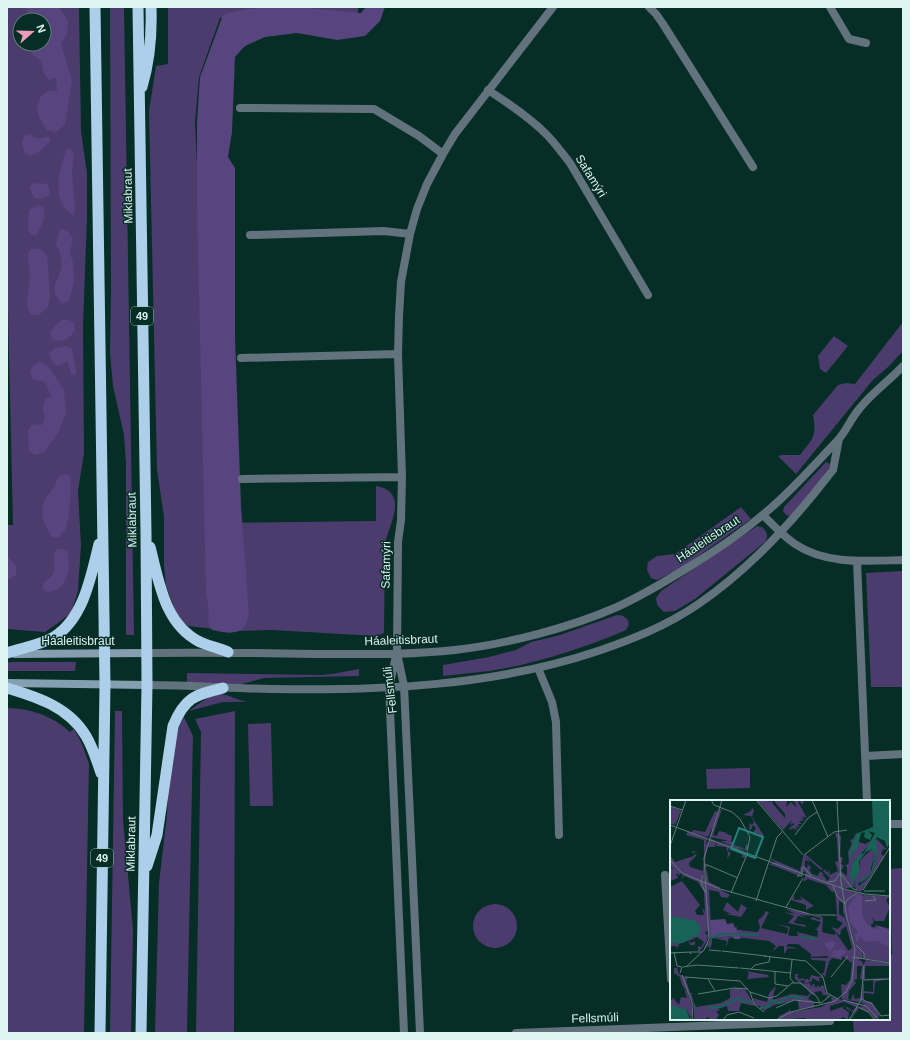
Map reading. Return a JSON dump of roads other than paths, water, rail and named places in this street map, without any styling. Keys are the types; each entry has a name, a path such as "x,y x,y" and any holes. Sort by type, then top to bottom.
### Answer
{"highway":[{"name":"49","path":"95,7 105,684 100,1033"},
{"name":"Miklabraut","path":"138,7 147,685 141,1033"},
{"path":"139,99 148,69 151,45 151,7"},
{"path":"7,653 41,643 54,637 63,630 74,616 84,597 103,528"},
{"path":"146,533 168,609 178,624 187,633 199,641 228,652"},
{"path":"7,688 36,697 56,706 74,720 86,736 104,781"},
{"path":"144,876 157,835 172,726 176,717 192,697 198,694 223,688"}],"main road":[{"name":"Háaleitisbraut","path":"7,653 146,653"},
{"name":"Háaleitisbraut","path":"7,683 147,685"}],"street":[{"name":"Safamýri","path":"397,653 398,542 401,520 402,478 398,354 399,316 401,282 410,234 424,190 442,154 488,90 553,7"},
{"path":"648,7 656,14 663,24 753,166"},
{"path":"830,7 849,39 866,43"},
{"name":"Safamýri","path":"488,90 540,128 556,144 570,163 648,295"},
{"path":"240,108 374,109 419,136 442,154"},
{"path":"250,235 384,231 410,234"},
{"path":"241,358 398,354"},
{"name":"Háaleitisbraut","path":"146,653 228,652 354,654 428,652 489,645 565,626 595,616 637,597 666,581 719,548 763,515 798,484 830,447 839,439 858,410 874,392 903,366"},
{"name":"Háaleitisbraut","path":"147,685 273,689 404,686 498,676 538,668 580,657 617,644 667,623 697,605 729,581 780,532 822,484 832,470 839,439"},
{"path":"242,479 402,478"},
{"path":"763,515 780,532 795,544 809,552 828,558 857,561 903,560"},
{"path":"857,561 867,800"},
{"name":"Fellsmúli","path":"397,653 404,686 420,1033"},
{"name":"Fellsmúli","path":"397,653 389,687 404,1033"},
{"path":"538,668 552,702 556,722 559,835"},
{"path":"866,756 903,754"},
{"path":"890,824 903,824"},
{"path":"665,875 670,962"},
{"name":"Fellsmúli","path":"516,1033 674,1023 830,1021"}]}
